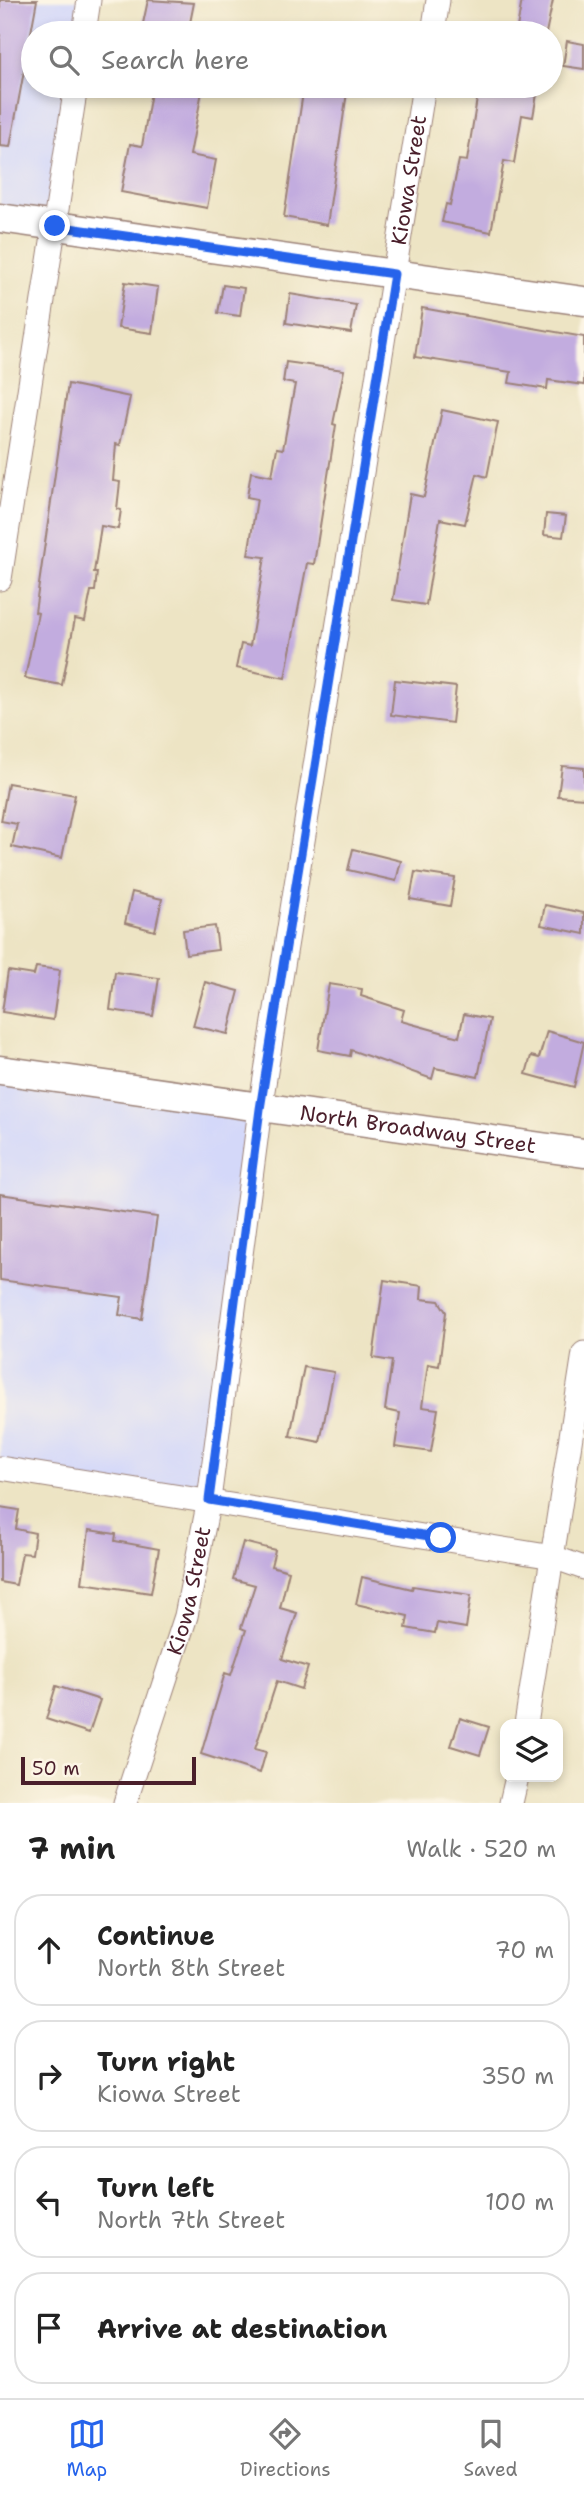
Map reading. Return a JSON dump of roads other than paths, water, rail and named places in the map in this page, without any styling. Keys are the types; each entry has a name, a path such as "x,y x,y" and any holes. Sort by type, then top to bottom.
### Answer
{"street":[{"path":"86,21 89,0"},
{"path":"435,21 438,0"},
{"path":"0,579 74,98"},
{"name":"Kiowa Street","path":"125,1803 186,1616 209,1500 260,1109 422,98"},
{"path":"0,218 584,301"},
{"name":"North Broadway Street","path":"0,1070 584,1153"},
{"path":"527,1719 584,1353"},
{"path":"0,1468 553,1557 584,1568"},
{"path":"511,1803 516,1782"}]}
